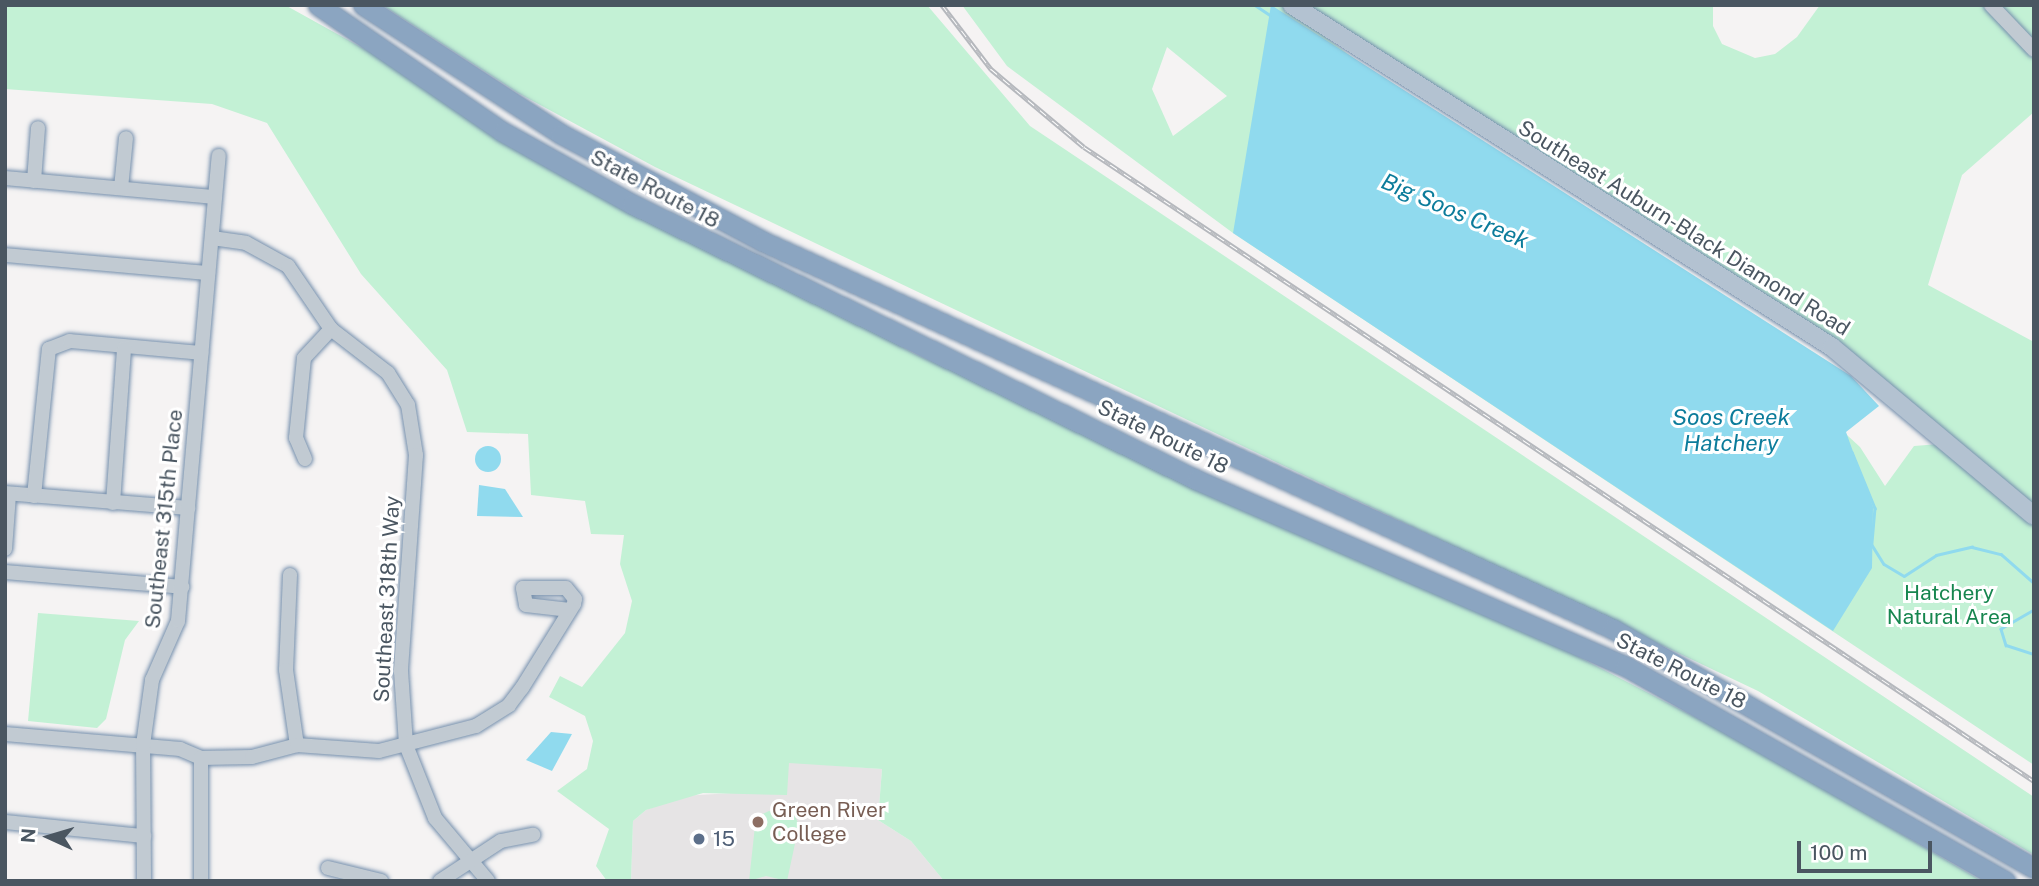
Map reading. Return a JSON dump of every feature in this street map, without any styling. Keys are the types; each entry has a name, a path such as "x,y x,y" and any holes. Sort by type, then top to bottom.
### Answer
{"highway":[{"name":"State Route 18","path":"318,5 503,132 632,204 1197,480 1625,666 2005,881"},
{"name":"State Route 18","path":"363,5 561,134 762,241 1613,629 2034,868"}],"main road":[{"name":"Southeast Auburn-Black Diamond Road","path":"1292,5 1832,347 2034,516"}],"street":[{"path":"1991,5 2034,50"},
{"path":"34,181 38,128"},
{"path":"121,188 126,138"},
{"name":"Southeast 315th Place","path":"144,881 144,836 138,807 143,745 149,689 176,631 182,587 219,156"},
{"path":"5,178 215,197"},
{"path":"212,238 271,255 298,276 331,329 304,358 296,438 305,458"},
{"path":"5,255 208,273"},
{"name":"Southeast 318th Way","path":"331,329 388,373 413,418 401,671 406,745 435,818 468,864 488,881"},
{"path":"34,496 45,359 56,344 201,354"},
{"path":"113,503 124,348"},
{"path":"5,549 7,494 188,508"},
{"path":"5,572 182,587"},
{"path":"290,575 286,670 297,744"},
{"path":"5,734 143,745 201,758 252,757 297,744 367,753 406,745 476,726 502,712 570,610"},
{"path":"201,758 201,881"},
{"path":"5,822 144,836"},
{"path":"440,881 500,841 533,835"},
{"path":"328,868 381,881"}],"shaded area":[{"name":"Green River College","path":"789,762 882,769 878,820 911,841 944,881 631,881 633,821 646,810 681,796 734,793"}],"green space":[{"path":"5,5 285,5 913,353 1550,642 1747,744 1982,881 944,881 911,841 878,820 882,769 789,763 787,795 703,793 646,810 633,821 631,881 607,881 596,866 609,829 557,791 587,769 593,741 585,716 549,697 560,676 582,687 625,633 632,601 620,564 624,535 591,534 585,501 531,495 528,434 467,432 447,370 361,274 267,123 212,104 5,89"},
{"path":"382,5 927,5 1030,126 2034,797 2034,855 1758,691 655,167 518,93"},
{"name":"Soos Creek Hatchery","path":"962,5 1283,5 1811,402 1860,447 1885,486 1914,446 1952,443 2034,523 2034,765 1233,233 1007,66","holes":["1167,47 1227,96 1173,136 1152,89"]},
{"path":"1306,5 1713,5 1713,26 1722,44 1755,58 1775,54 1797,37 1820,5 2034,5 2034,112 1962,175 1928,285 2034,342 2034,505 1836,341"},
{"path":"38,613 139,621 125,640 106,719 97,728 28,721"},
{"path":"769,811 794,814 799,825 787,881 766,876 749,881 756,817"}],"water":[{"name":"Soos Creek Hatchery","path":"1271,5 1851,376 1879,406 1846,432 1873,507 1872,568 1833,631 1233,233"},
{"path":"488,446 497,450 501,459 497,468 488,472 479,468 475,459 479,450"},
{"path":"479,485 505,489 523,517 477,516"},
{"path":"551,732 572,734 552,771 526,760"}],"waterway":[{"name":"Big Soos Creek","path":"1198,5 1220,5"},
{"name":"Big Soos Creek","path":"1255,5 1270,15"},
{"name":"Big Soos Creek","path":"1852,452 1875,508 1872,545 1884,564 1904,576 1936,555 1972,547 2001,554 2034,583"},
{"name":"Big Soos Creek","path":"2034,610 2001,629 2006,645 2034,654"}],"railway":[{"path":"942,5 991,69 1084,147 2034,781"}],"place":[{"name":"Green River College","path":"758,822"},
{"name":"15","path":"699,839"}],"park label":[{"name":"Hatchery Natural Area","path":"1949,605"}]}
